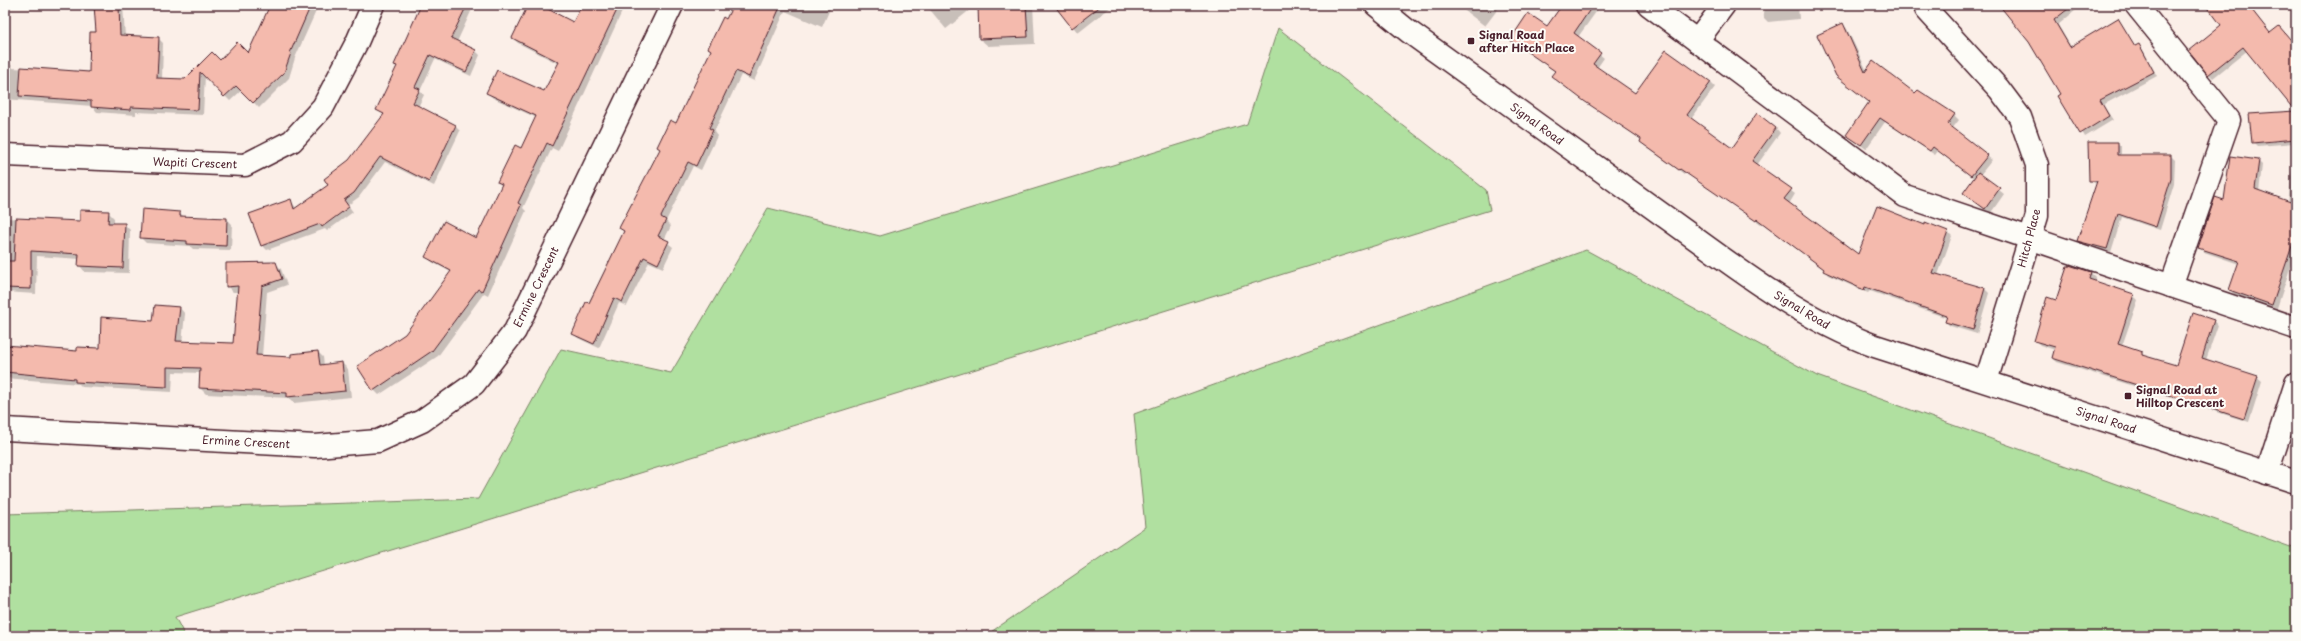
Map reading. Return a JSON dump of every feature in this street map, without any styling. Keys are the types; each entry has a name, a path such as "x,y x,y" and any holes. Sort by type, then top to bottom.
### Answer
{"street":[{"name":"Wapiti Crescent","path":"5,155 245,165 292,141 323,107 357,42 373,5"},
{"name":"Ermine Crescent","path":"5,429 315,446 378,441 422,421 474,384 515,331 672,5"},
{"name":"Signal Road","path":"1376,5 1408,31 1695,238 1810,317 1843,334 1875,346 2296,482"},
{"path":"1649,5 1905,196 2296,328"},
{"path":"1697,41 1724,5"},
{"path":"2136,5 2229,120 2171,286"},
{"name":"Hitch Place","path":"1926,9 1999,89 2020,117 2037,165 2037,216 1986,381"},
{"path":"2267,473 2296,382"}],"green space":[{"path":"1278,28 1486,190 1490,210 175,617 185,636 5,636 5,514 478,499 561,349 671,373 768,208 880,236 1247,124"},
{"path":"1586,250 1817,376 2296,549 2296,636 985,636 1145,527 1134,414"}],"building":[{"path":"94,5 119,5 120,35 159,37 157,78 185,79 212,52 220,60 237,42 248,53 270,5 311,5 290,53 284,73 253,103 236,86 224,97 200,72 198,110 131,107 131,110 91,107 91,101 19,96 21,67 89,72 90,32 96,32"},
{"path":"421,5 467,5 451,38 476,50 466,72 430,55 415,87 420,89 413,103 456,125 429,182 380,157 354,193 344,200 349,207 322,227 320,224 261,246 249,214 291,199 294,209 328,185 324,179 349,160 384,114 376,110 397,66 394,65"},
{"path":"528,5 540,5 573,22 582,5 606,5 617,10 552,146 547,143 518,203 521,205 482,291 478,289 432,351 373,391 357,366 405,334 451,271 425,257 444,221 476,238 502,184 497,182 515,145 521,148 536,116 486,93 497,70 544,91 559,62 512,38"},
{"path":"733,5 781,5 749,77 736,71 709,128 713,130 696,166 688,162 661,217 666,220 658,236 669,241 658,264 644,257 622,302 614,298 594,344 572,334 586,302 589,303 624,231 619,228 660,149 657,147 670,120 676,123 711,50 708,48 723,17 726,19"},
{"path":"978,5 1026,5 1028,37 979,39"},
{"path":"1054,5 1102,5 1072,28"},
{"path":"1562,5 1593,5 1574,33 1601,53 1593,64 1635,93 1666,50 1711,82 1687,115 1732,148 1757,113 1776,128 1752,161 1792,189 1784,199 1858,254 1877,206 1925,225 1925,222 1948,231 1933,273 1985,288 1973,330 1945,322 1947,316 1865,287 1864,290 1823,271 1824,269 1757,219 1756,221 1680,169 1679,170 1640,142 1641,139 1584,101 1551,76 1555,71 1510,40 1528,13 1547,26"},
{"path":"1999,5 2073,5 2054,20 2070,47 2118,18 2135,46 2139,44 2154,72 2100,100 2109,116 2080,134 2057,96 2060,94 2029,42"},
{"path":"2206,5 2248,5 2270,33 2279,26 2296,46 2296,139 2252,143 2249,114 2295,111 2243,47 2208,75 2189,51 2221,25"},
{"path":"1843,23 1865,72 1873,61 1915,93 1918,90 1955,114 1948,124 1988,155 1971,176 1933,147 1930,151 1880,118 1861,145 1846,135 1869,102 1836,76 1817,35"},
{"path":"2088,142 2118,142 2118,155 2171,155 2171,179 2156,227 2118,214 2107,249 2077,241 2097,181 2089,181"},
{"path":"2230,156 2259,160 2255,189 2296,204 2296,244 2293,243 2272,305 2229,290 2239,261 2198,248 2215,197 2224,200"},
{"path":"1978,172 2000,188 1985,209 1963,193"},
{"path":"142,209 180,212 180,216 227,218 226,246 187,244 187,241 140,238"},
{"path":"80,210 109,211 108,223 125,223 123,268 78,266 79,254 31,251 31,289 5,288 5,261 14,261 16,218 80,221"},
{"path":"276,262 282,279 262,286 256,355 291,357 291,354 318,351 320,365 342,362 345,391 287,397 287,393 199,388 200,368 167,367 167,387 75,382 75,379 5,372 5,345 77,351 77,347 100,348 101,317 153,321 155,305 180,307 176,341 233,343 238,286 226,287 226,263"},
{"path":"2069,265 2091,272 2089,279 2134,294 2118,344 2142,352 2142,355 2176,365 2193,313 2214,320 2202,358 2258,376 2244,419 2052,358 2055,347 2034,341 2047,297 2056,300"}],"place":[{"name":"Signal Road after Hitch Place","path":"1471,41"},
{"name":"Signal Road at Hilltop Crescent","path":"2128,396"}]}
